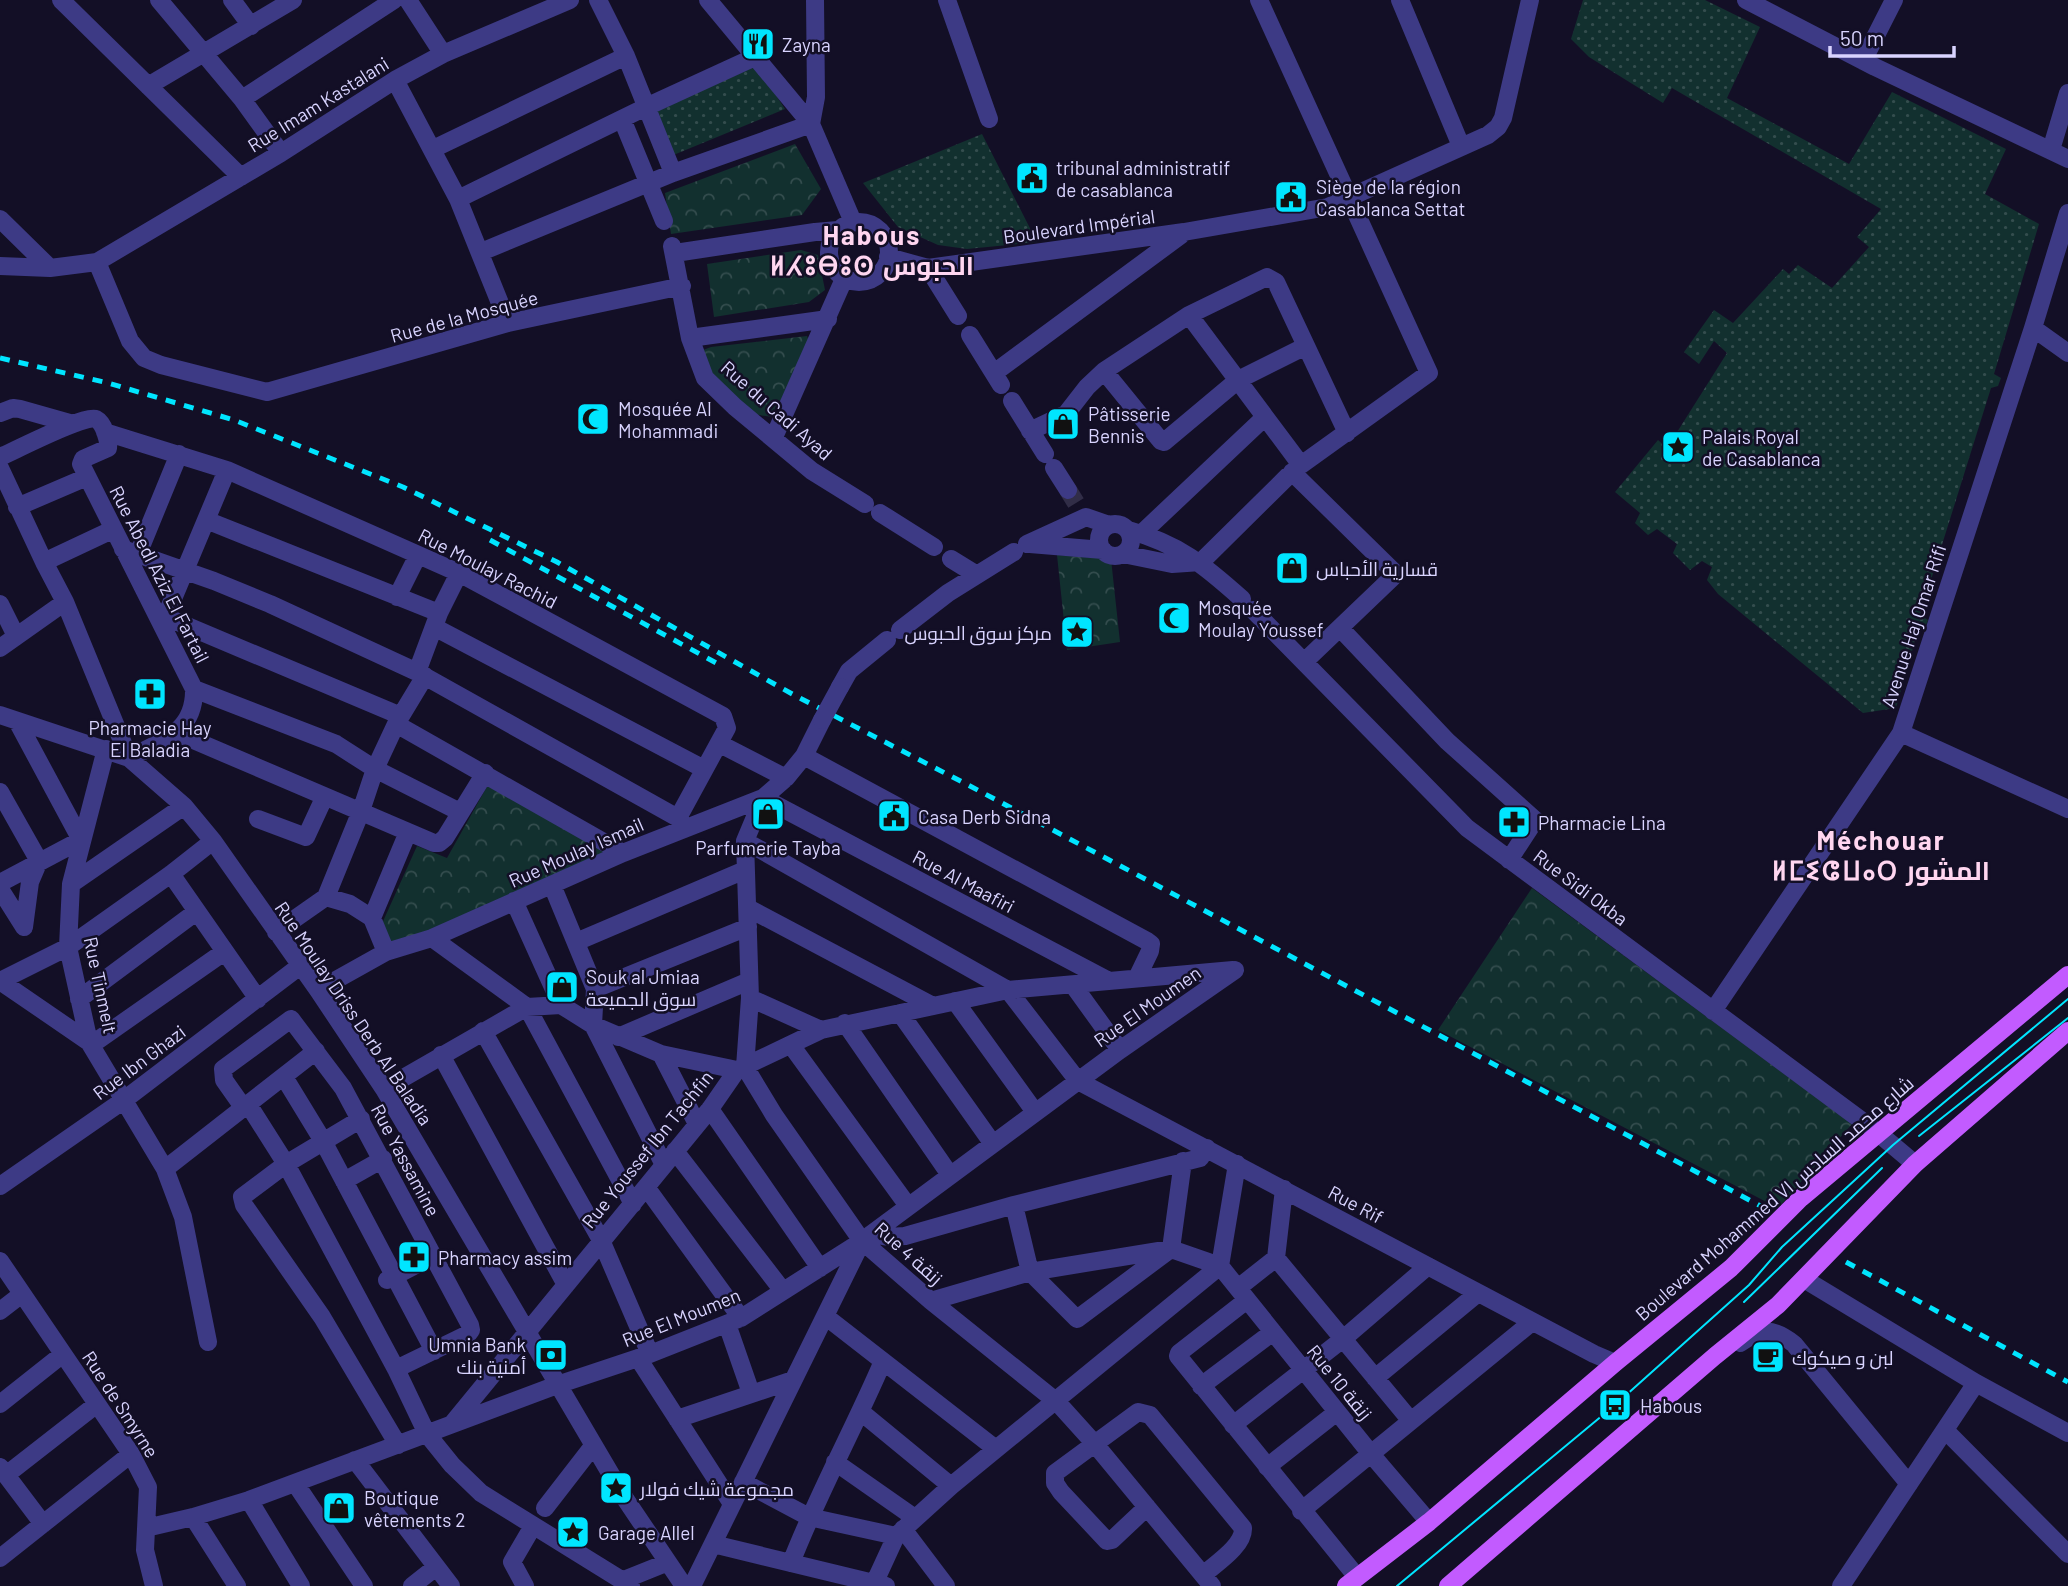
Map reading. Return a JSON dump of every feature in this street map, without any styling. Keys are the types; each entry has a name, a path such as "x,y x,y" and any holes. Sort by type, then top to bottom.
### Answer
{"main road":[{"name":"Boulevard Mohammed VI شارع محمد السادس","path":"1351,1582 1429,1522 1731,1268 1801,1198 2068,975"},
{"path":"1448,1586 1715,1356 1779,1305 1915,1164 2068,1031"}],"street":[{"path":"61,0 240,177"},
{"path":"159,0 242,99 281,153"},
{"path":"232,0 251,26"},
{"path":"148,86 293,0"},
{"path":"242,99 394,0"},
{"path":"408,0 443,54"},
{"name":"Rue Imam Kastalani","path":"97,262 281,153 395,80 443,54 570,0"},
{"path":"598,0 626,56 673,173"},
{"path":"708,0 811,124 845,226"},
{"path":"811,124 816,97 815,0"},
{"path":"947,0 989,119"},
{"path":"1108,525 1099,536 1100,546 1112,556 1123,554 1172,564 1201,562 1294,471 1428,376 1428,368 1259,0"},
{"path":"1399,0 1461,146"},
{"name":"Boulevard Impérial","path":"888,257 928,268 1184,232 1328,207 1498,127 1503,118 1530,0"},
{"path":"1746,0 1863,61 2068,159"},
{"path":"1863,61 1894,0"},
{"path":"433,149 626,56"},
{"path":"458,199 757,56"},
{"path":"395,80 458,199 508,323"},
{"path":"2051,150 2068,93"},
{"path":"622,119 664,221"},
{"path":"481,252 648,182 811,124"},
{"name":"Avenue Haj Omar Rifi","path":"1713,1011 1901,733 2068,213"},
{"path":"0,219 50,268"},
{"path":"867,223 880,230 887,243 888,257 883,271 870,280 857,282 844,279 833,268 829,256 831,241 845,226 867,223"},
{"name":"Rue du Cadi Ayad","path":"845,226 673,250 690,338 705,378 735,407 813,471 934,547"},
{"path":"970,335 998,379 1184,232"},
{"path":"0,265 50,268 97,262"},
{"name":"Rue de la Mosquée","path":"97,262 130,341 144,358 260,391 274,390 508,323 681,286"},
{"path":"928,268 958,316"},
{"path":"1030,431 1069,411 1087,387 1104,371 1189,315 1265,278 1271,278 1276,282 1347,433"},
{"path":"774,437 844,279"},
{"path":"1189,315 1265,417 1294,471 1396,574 1304,662"},
{"path":"690,338 828,319"},
{"path":"2033,328 2068,353"},
{"path":"1104,371 1164,443 1238,380 1306,346"},
{"path":"1012,401 1077,503 1108,525 1119,524 1134,532"},
{"path":"0,413 13,408 73,424 101,425 108,448 84,469 17,507"},
{"path":"1123,554 1130,546 1134,532 1265,417"},
{"path":"0,457 73,424"},
{"name":"Rue Moulay Rachid","path":"101,425 227,470 458,573 723,716 727,728 720,744"},
{"path":"179,454 130,551 270,604 421,674 680,823 704,769 720,744 786,778"},
{"path":"0,468 65,602 129,758"},
{"name":"Rue Abedl Aziz El Fartail","path":"84,469 112,530 130,551 194,688 195,703 177,733"},
{"path":"227,470 164,621 398,720 623,853"},
{"path":"1077,503 1027,544 1103,550"},
{"path":"206,520 397,597 704,769"},
{"path":"44,562 112,530"},
{"name":"Rue Sidi Okba","path":"1134,532 1180,549 1201,562 1248,604 1468,828 1877,1132 1915,1164"},
{"path":"951,559 977,575 1013,552"},
{"path":"397,597 418,555"},
{"path":"276,932 326,897 361,811 374,769 421,674 437,620 458,573"},
{"name":"Rue Moulay Ismail","path":"318,990 386,952 432,938 623,853 680,823 763,798 786,778 804,756 849,671 948,593 977,575"},
{"path":"0,648 65,602"},
{"path":"0,604 16,636"},
{"path":"1340,628 1447,741 1535,820 1509,860"},
{"path":"194,688 337,744 374,769 460,812"},
{"path":"9,718 129,758 177,733 434,844 445,838 485,773"},
{"path":"0,883 81,840 9,718"},
{"path":"1901,733 2068,809"},
{"name":"Rue Tinmelt","path":"106,749 71,884 68,947 90,1044 165,1169 183,1217 208,1342"},
{"path":"804,756 1147,941 1151,944 1150,951 1137,978"},
{"name":"Rue Moulay Driss Derb Al Baladia","path":"129,758 184,806 213,841 318,990 384,1089 593,1446 684,1586"},
{"path":"0,792 39,862"},
{"path":"258,819 306,837 324,798"},
{"path":"514,901 561,1005 618,1038 661,1054 741,1069 748,1027 749,989 745,841 763,798"},
{"name":"Rue Al Maafiri","path":"763,798 1109,981"},
{"path":"71,884 184,806"},
{"path":"372,918 408,832"},
{"path":"213,841 68,947 0,981 90,1044 224,952"},
{"path":"745,841 1008,990 1078,1081"},
{"path":"0,889 24,927 30,883 39,862"},
{"path":"576,942 745,870"},
{"path":"171,874 258,999"},
{"path":"552,885 595,989 593,1025 670,1158 783,1292"},
{"path":"326,897 350,904 372,918 386,952"},
{"path":"79,999 196,912"},
{"path":"595,989 748,917"},
{"path":"748,917 933,1006"},
{"path":"432,938 527,1007 633,1204"},
{"name":"Rue Ibn Ghazi","path":"0,1186 124,1100 300,966"},
{"name":"Rue Youssef Ibn Tachfin","path":"452,1424 741,1069 821,1030 1008,990 1235,970"},
{"name":"Rue El Moumen","path":"146,1528 249,1500 734,1321 867,1238 1120,1050 1235,970"},
{"path":"1073,985 1120,1050"},
{"path":"749,989 821,1030"},
{"path":"618,1038 749,989"},
{"path":"955,1002 1035,1112"},
{"path":"384,1089 527,1007 561,1005"},
{"path":"900,1013 993,1144"},
{"name":"Rue Yassamine","path":"245,1106 224,1080 223,1069 289,1019 343,1087 470,1325 471,1330 434,1351"},
{"path":"845,1024 950,1175"},
{"path":"483,1031 601,1240 644,1356 677,1419 732,1504"},
{"path":"791,1045 908,1206"},
{"path":"165,1169 316,1051"},
{"path":"661,1054 697,1124"},
{"path":"441,1055 566,1285"},
{"name":"Rue 4 زنقة","path":"741,1069 867,1238 931,1301 1057,1402 1208,1581"},
{"path":"284,1077 323,1141 391,1278 434,1351 396,1369"},
{"name":"Rue Rif","path":"1078,1081 1532,1322 1615,1363"},
{"path":"245,1106 286,1164 396,1369 427,1434 473,1488 625,1584 667,1563"},
{"path":"709,1109 820,1268"},
{"path":"361,1119 286,1164 242,1197 244,1205 322,1317 398,1445"},
{"path":"692,1586 825,1316 867,1238 905,1236 1199,1158 1207,1148"},
{"path":"344,1181 383,1159"},
{"path":"1014,1205 1030,1272 1077,1319 1171,1249 1183,1161"},
{"path":"713,1544 878,1585 905,1528 951,1486 1220,1266 1237,1164"},
{"path":"646,1187 734,1321 751,1393"},
{"path":"1284,1189 1276,1258 1179,1353 1179,1357 1268,1467 1351,1582"},
{"path":"931,1301 1030,1272 1171,1249 1220,1266"},
{"path":"391,1278 433,1256"},
{"path":"1276,1258 1411,1421"},
{"name":"Rue de Smyrne","path":"0,1261 131,1454 148,1487 145,1550 155,1586"},
{"name":"Rue 10 زنقة","path":"1220,1266 1429,1522"},
{"path":"1233,1425 1343,1339 1428,1266"},
{"path":"1804,1279 1976,1383 2068,1433"},
{"path":"1375,1378 1478,1293"},
{"path":"0,1311 22,1294"},
{"path":"825,1316 996,1449"},
{"path":"1301,1511 1532,1322"},
{"path":"1715,1356 1760,1331 1779,1334 1789,1340 1909,1484"},
{"path":"1201,1386 1273,1332"},
{"path":"0,1404 63,1354"},
{"path":"791,1563 808,1517 861,1412 883,1361"},
{"path":"677,1419 793,1380"},
{"path":"1841,1586 1976,1383"},
{"path":"43,1524 3,1471 97,1404"},
{"path":"861,1412 951,1486"},
{"path":"1147,1507 1112,1540 1103,1538 1055,1483 1055,1473 1138,1412 1150,1415 1243,1528 1243,1535 1208,1581"},
{"path":"1268,1467 1337,1412"},
{"path":"1945,1430 2068,1554"},
{"path":"545,1508 593,1446"},
{"path":"0,1558 131,1454"},
{"path":"355,1460 451,1586"},
{"path":"835,1462 905,1528 946,1586"},
{"path":"743,1482 808,1517 905,1528"},
{"path":"295,1483 364,1586"},
{"path":"249,1500 301,1586"},
{"path":"193,1517 237,1586"},
{"path":"524,1586 514,1569 513,1558 533,1525"},
{"path":"411,1586 436,1567"}],"green space":[{"path":"1583,0 1705,0 1760,27 1727,98 1849,164 1892,92 2006,149 1985,194 2039,224 1994,374 2001,378 1998,386 1991,388 1920,615 1928,620 1925,628 1918,630 1896,708 1863,713 1718,594 1707,580 1712,567 1702,561 1690,570 1673,553 1677,544 1657,529 1648,535 1635,523 1640,513 1615,492 1658,440 1667,448 1727,353 1714,341 1699,364 1684,352 1714,310 1733,323 1783,269 1789,274 1798,265 1832,288 1869,247 1857,237 1881,209 1672,88 1663,103 1589,57 1571,39"},
{"path":"754,62 785,109 671,156 650,109"},
{"path":"982,134 1037,242 967,249 938,245 898,227 863,183"},
{"path":"795,144 821,189 802,215 671,234 665,193"},
{"path":"801,250 818,255 825,290 809,302 714,317 707,264"},
{"path":"807,336 811,346 779,417 755,414 725,398 713,383 698,352 711,347"},
{"path":"1057,555 1111,559 1120,642 1067,650"},
{"path":"489,783 609,851 430,935 391,944 380,928 417,846 447,858"},
{"path":"1532,888 1852,1124 1778,1208 1438,1030"}],"tunnel":[{"path":"1068,490 1076,503"}],"tram line":[{"path":"1397,1586 1615,1405 1749,1285 1782,1247 1893,1145 2068,999"},
{"path":"1919,1136 2068,1018"},
{"path":"1744,1302 1882,1168"}],"railway":[{"path":"0,358 108,383 234,420 403,487 557,562 794,695 1770,1211"},
{"path":"490,540 720,665"},
{"path":"1846,1262 2068,1382"}],"place":[{"name":"Zayna","path":"758,44"},
{"name":"tribunal administratif de casablanca","path":"1032,178"},
{"name":"Siège de la région Casablanca Settat","path":"1291,197"},
{"name":"Mosquée Al Mohammadi","path":"593,419"},
{"name":"Pâtisserie Bennis","path":"1063,424"},
{"name":"Palais Royal de Casablanca","path":"1678,447"},
{"name":"قسارية الأحباس","path":"1292,568"},
{"name":"Mosquée Moulay Youssef","path":"1174,618"},
{"name":"مركز سوق الحبوس","path":"1077,632"},
{"name":"Pharmacie Hay El Baladia","path":"150,694"},
{"name":"Parfumerie Tayba","path":"768,814"},
{"name":"Casa Derb Sidna","path":"894,816"},
{"name":"Pharmacie Lina","path":"1514,822"},
{"name":"Souk al Jmiaa سوق الجميعة","path":"562,987"},
{"name":"Pharmacy assim","path":"414,1257"},
{"name":"Umnia Bank أمنية بنك","path":"551,1355"},
{"name":"لبن و صيكوك","path":"1768,1357"},
{"name":"Habous","path":"1615,1405"},
{"name":"مجموعة شيك فولار","path":"616,1488"},
{"name":"Boutique vêtements 2","path":"339,1508"},
{"name":"Garage Allel","path":"573,1532"}],"district":[{"name":"Habous ⵍⵃⵓⴱⵓⵙ الحبوس","path":"872,249"},
{"name":"Méchouar ⵍⵎⵉⵛⵡⴰⵔ المشور","path":"1881,854"}]}
